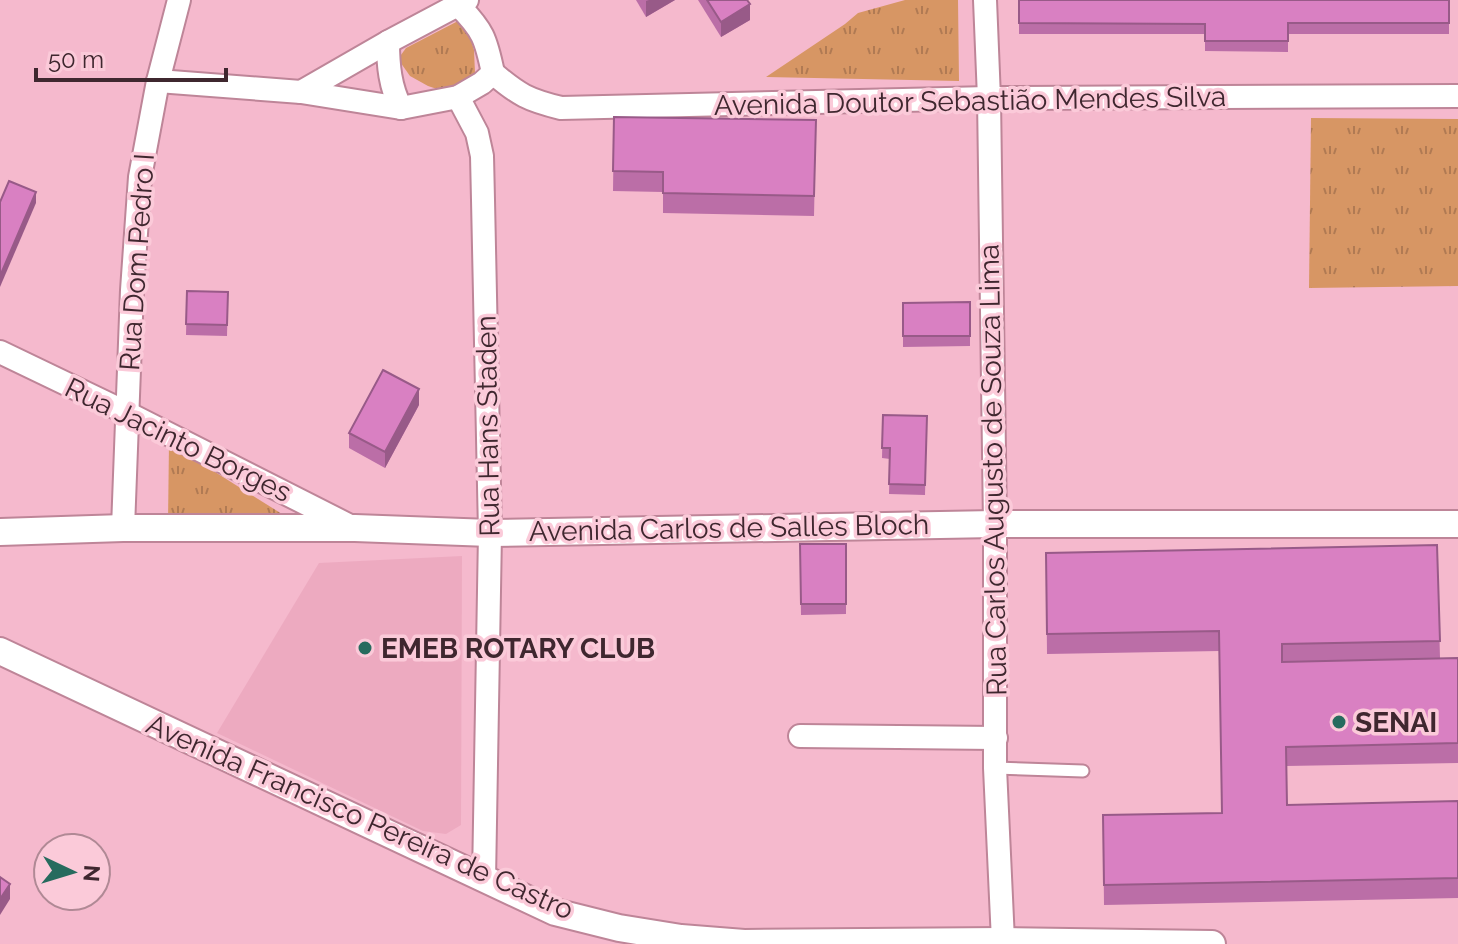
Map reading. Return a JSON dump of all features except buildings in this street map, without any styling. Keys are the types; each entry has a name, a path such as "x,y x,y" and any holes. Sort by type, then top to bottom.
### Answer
{"street":[{"name":"Rua Dom Pedro I","path":"123,528 132,290 140,177 158,81 179,0"},
{"name":"Rua Carlos Augusto de Souza Lima","path":"985,0 995,524 995,768 1003,941"},
{"path":"158,81 301,92 401,108 458,97 493,73 487,45 463,3 301,92"},
{"path":"388,42 391,79 401,108"},
{"name":"Avenida Doutor Sebastião Mendes Silva","path":"493,73 532,101 561,108 989,98 1458,96"},
{"name":"Rua Hans Staden","path":"458,97 477,133 482,156 490,533 484,880"},
{"name":"Rua Jacinto Borges","path":"0,352 355,528"},
{"name":"Avenida Carlos de Salles Bloch","path":"0,532 123,528 355,528 490,533 995,524 1458,524"},
{"name":"Avenida Francisco Pereira de Castro","path":"0,651 555,912 619,928 681,938 744,943 1003,941 1212,944"},
{"path":"800,736 996,738"}],"lane":[{"path":"995,768 1083,771"}],"shaded area":[{"name":"EMEB ROTARY CLUB","path":"462,556 461,825 446,834 423,831 217,733 319,563"}],"green space":[{"path":"905,0 958,0 959,81 766,77 858,13"},
{"path":"458,21 468,30 474,50 475,73 440,90 410,76 398,59 406,48"},
{"path":"1311,118 1458,119 1458,286 1309,288"},
{"path":"169,443 282,514 168,521"}],"place":[{"name":"EMEB ROTARY CLUB","path":"365,648"},
{"name":"SENAI","path":"1339,722"}]}
